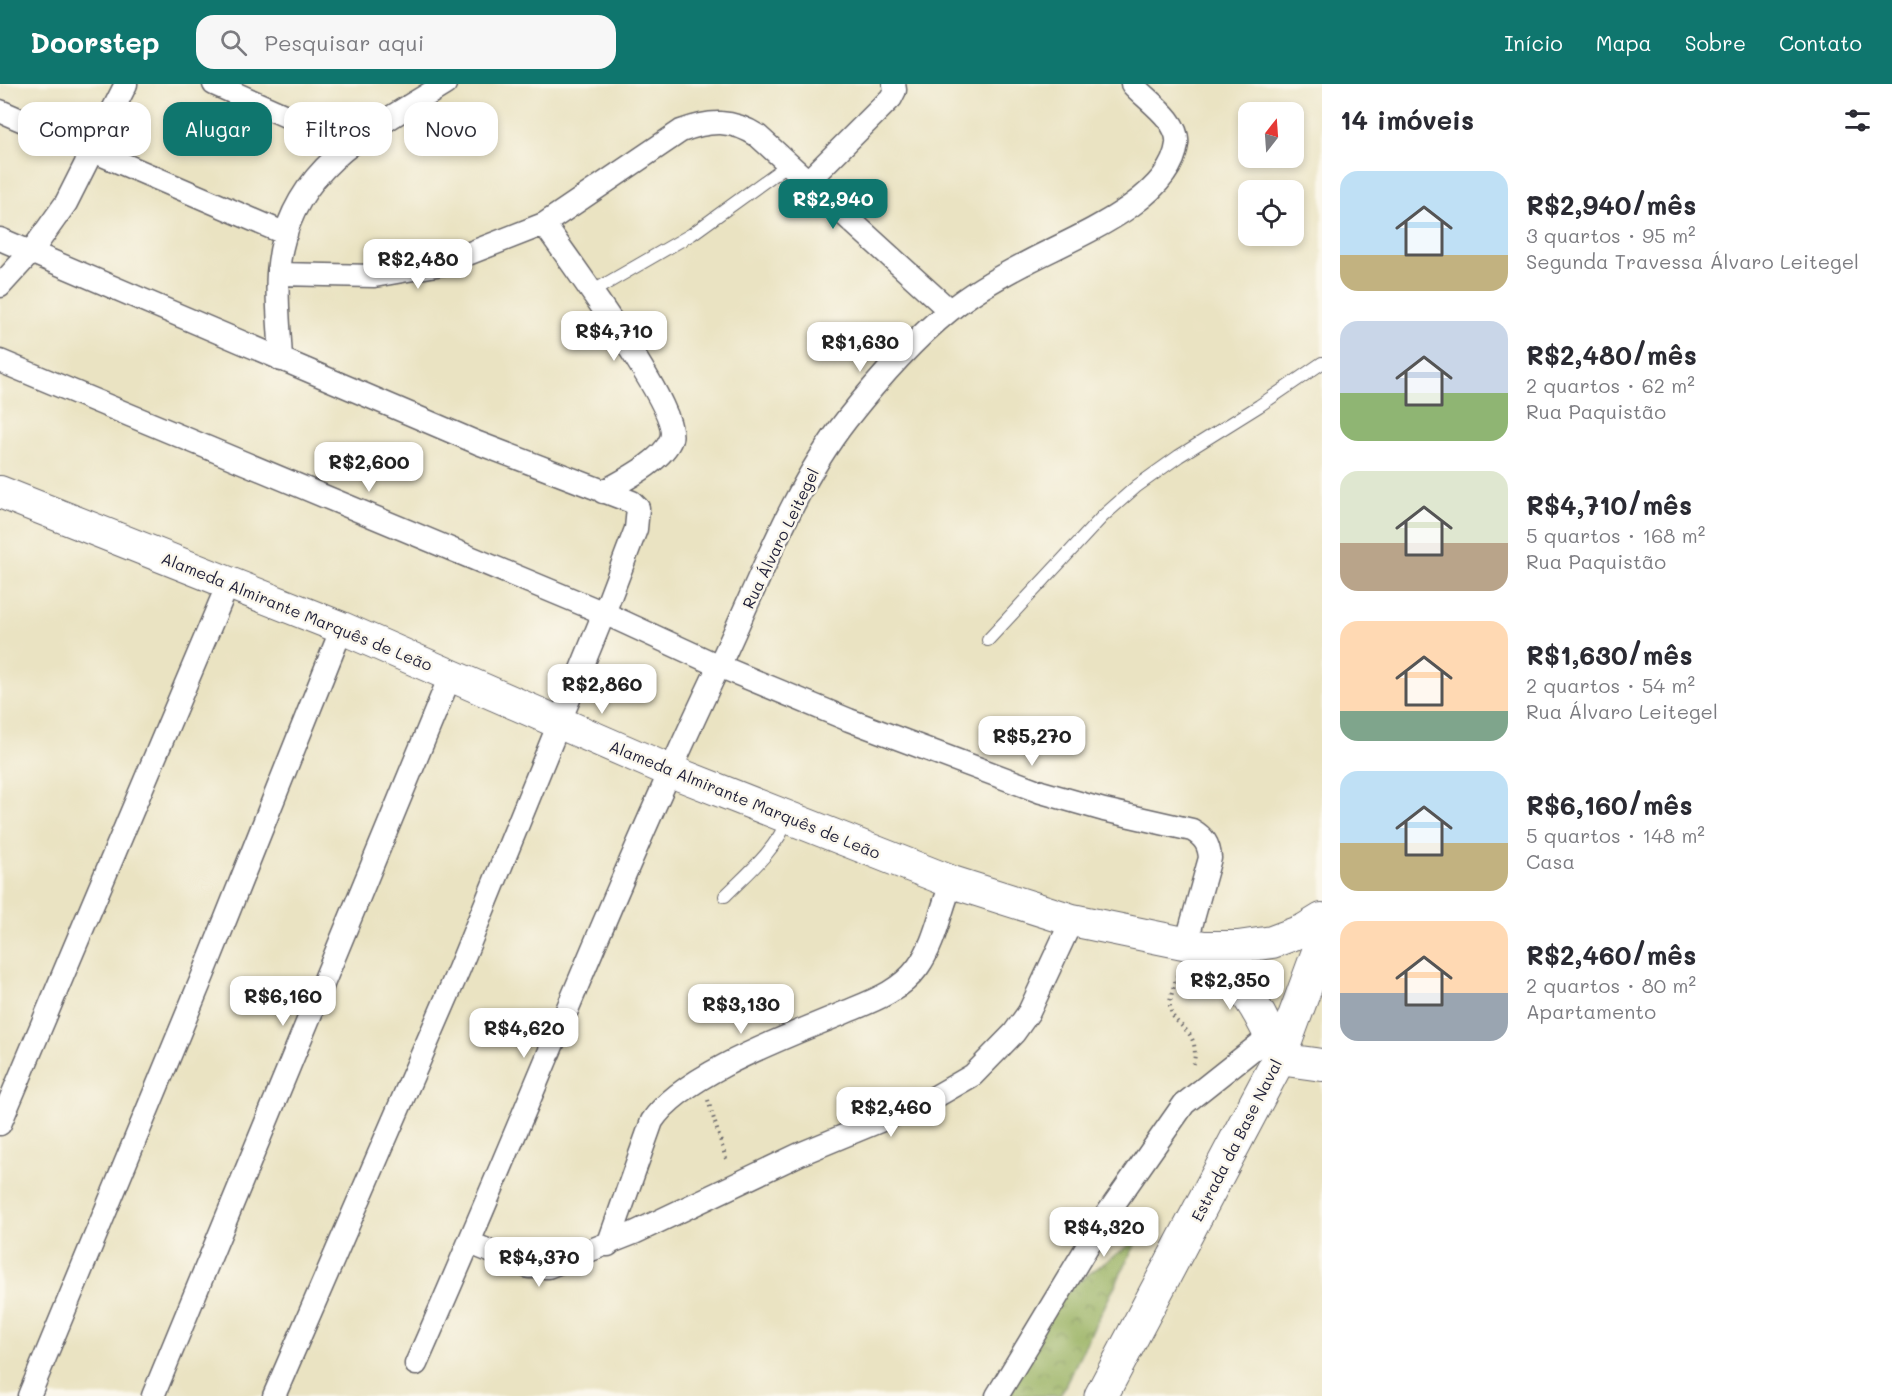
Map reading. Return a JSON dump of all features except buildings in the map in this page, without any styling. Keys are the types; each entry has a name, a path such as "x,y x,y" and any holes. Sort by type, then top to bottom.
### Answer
{"main road":[{"name":"Alameda Almirante Marquês de Leão","path":"0,492 342,628 669,770 951,882 1072,920 1194,945 1238,947 1272,942 1304,930 1322,919"},
{"name":"Estrada da Base Naval","path":"1101,1396 1275,1047 1322,942"},
{"path":"1194,945 1220,962 1250,996 1275,1047 1322,1065"}],"street":[{"path":"117,102 126,84"},
{"path":"214,84 284,115"},
{"path":"392,117 445,84"},
{"path":"809,180 891,98 895,90 894,84"},
{"name":"Rua Álvaro Leitegel","path":"416,1364 470,1244 598,931 669,770 810,474 846,420 883,377 949,310 1013,270 1122,214 1148,194 1175,151 1177,135 1173,125 1132,84"},
{"path":"0,111 18,119"},
{"path":"278,274 333,277 398,274 442,264 544,224 681,131 698,124 734,123 758,136 790,163 949,310"},
{"path":"0,286 31,252 66,203 90,156"},
{"path":"105,156 286,234"},
{"path":"281,360 278,274 286,234 304,190 324,165 335,156"},
{"path":"544,224 641,366 668,415 672,435 666,447 649,464 603,492"},
{"path":"0,239 478,443 636,504 639,514 604,613 557,723 459,969 274,1396"},
{"path":"0,361 604,613 719,666 849,720 1041,792 1104,810 1192,830 1201,836 1209,847 1210,858 1194,945"},
{"path":"0,1124 228,584"},
{"path":"29,1396 204,973 342,628"},
{"path":"153,1396 451,674"},
{"path":"608,1245 652,1121 671,1101 702,1079 761,1048 878,999 901,985 918,968 927,951 951,882"},
{"path":"470,1244 534,1268 562,1263 608,1245 800,1154 928,1101 973,1075 1014,1033 1029,1012 1072,920"},
{"path":"997,1396 1107,1214 1184,1104 1275,1047"}],"lane":[{"path":"590,293 692,234 790,163"},
{"path":"988,640 1103,516 1137,486 1322,363"},
{"path":"725,896 770,852 780,839 789,818"}],"path":[{"path":"1184,1104 1197,1051 1190,1033 1175,1018 1170,1003 1194,945"},
{"path":"702,1079 735,1186"}],"green space":[{"path":"1138,1239 1060,1396 1009,1396 1062,1293"}]}
